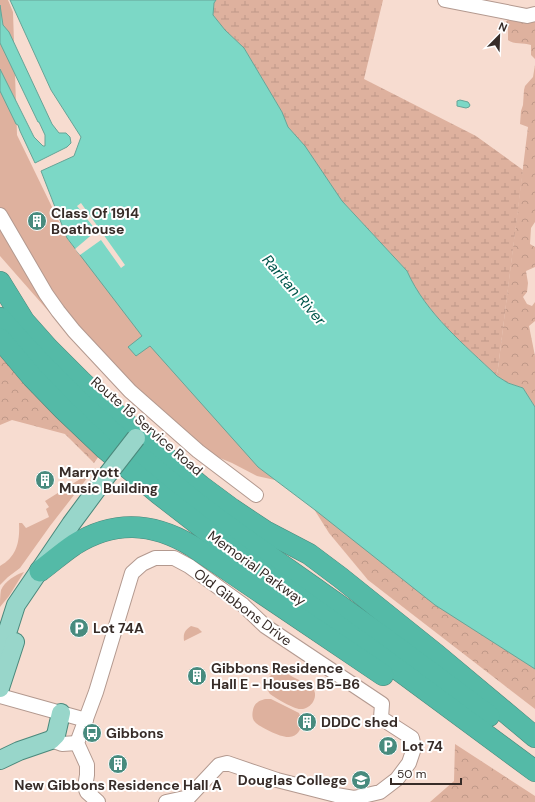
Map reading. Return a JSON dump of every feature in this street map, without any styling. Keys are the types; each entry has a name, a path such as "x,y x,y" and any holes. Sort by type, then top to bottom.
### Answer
{"highway":[{"path":"0,281 24,321 44,344 138,437 232,509 265,531 309,554 404,628 535,737"},
{"name":"Memorial Parkway","path":"0,318 44,366 117,438 179,489 223,523 535,749"},
{"name":"Memorial Parkway","path":"0,340 32,377 104,448 174,507 230,549 370,648 535,771"},
{"path":"0,348 32,377"},
{"path":"40,571 73,546 105,531 119,528 138,527 156,530 171,535 199,551 407,691 475,740 535,771"}],"main road":[{"name":"Route 18 Service Road","path":"0,281 64,351 127,411 208,479 309,554"},
{"path":"0,655 16,605 71,524 138,437"},
{"path":"0,616 14,602 24,595"},
{"path":"0,688 26,608 24,595"},
{"path":"0,760 19,751 51,740 56,735 61,713"}],"street":[{"path":"447,0 528,16 535,14"},
{"path":"0,215 46,294 74,331 130,391 198,451 256,495"},
{"name":"Old Gibbons Drive","path":"78,743 96,692 132,574 142,564 155,558 174,558 189,566 243,605 265,626 382,704 380,718 412,738 414,748 409,762 397,779 380,792 354,798 336,795 277,780 227,763 219,765 189,797 166,802"},
{"path":"0,696 86,720"},
{"path":"51,740 62,744 78,743 87,765 85,787 87,792 98,802"}],"green space":[{"path":"0,0 8,0 13,12 17,135 68,240 275,480 257,476 232,463 181,442 101,371 0,256"},
{"path":"216,0 383,0 364,79 476,136 523,170 497,376 435,315 415,287 407,271 342,201 305,146 288,127 282,112 244,48 225,30 213,15 214,3"},
{"path":"512,15 535,17 535,59 531,55 531,45 510,42 508,40 508,28 506,22"},
{"path":"535,65 535,222 531,228 530,244 535,247 535,267 526,271 528,283 527,292 523,297 527,304 532,306 535,302 535,321 529,326 535,356 535,407 523,388 508,383 497,376 528,127 520,124 521,111 525,86 533,77"},
{"path":"0,350 99,456 94,463 65,434 12,420 0,425"},
{"path":"85,476 88,477 20,568 0,585 0,566 14,553 19,536 19,523 22,523 26,528 49,517 46,509 49,507 45,501"},
{"path":"312,506 535,643 535,709 368,580 329,533"},
{"path":"24,572 9,596 0,607 1,590 5,584 17,575"},
{"path":"191,626 198,628 202,632 184,641 185,632"},
{"path":"275,672 286,674 312,687 315,698 311,705 304,709 297,709 270,694 267,688 267,682 270,676"},
{"path":"266,699 271,699 299,713 301,724 297,734 289,737 281,736 255,722 252,713 255,705"},
{"path":"455,744 535,796 535,802 430,802 454,781"}],"water":[{"name":"Raritan River","path":"10,0 216,0 214,3 213,15 225,30 244,48 282,112 288,127 305,146 342,201 407,271 415,287 435,315 447,328 497,376 508,383 523,388 535,407 535,669 435,605 258,467 150,346 136,356 128,347 142,336 67,238 41,171 74,156 81,137 51,90"},
{"path":"0,5 3,25 9,32 52,124 59,133 66,133 70,137 71,143 67,147 35,163 18,125 16,124 0,91 0,69 34,137 43,146 45,146 45,135 0,43"},
{"path":"460,100 468,102 470,105 469,107 466,108 457,106 457,101"}],"pier":[{"path":"81,203 125,265 121,268 101,240 80,255 75,249 95,232 95,229 77,206"}],"place":[{"name":"Class Of 1914 Boathouse","path":"37,221"},
{"name":"Marryott Music Building","path":"45,480"},
{"name":"Lot 74A","path":"79,628"},
{"name":"Gibbons Residence Hall E - Houses B5-B6","path":"197,676"},
{"name":"DDDC shed","path":"307,722"},
{"name":"Gibbons","path":"92,733"},
{"name":"Lot 74","path":"388,746"},
{"name":"New Gibbons Residence Hall A","path":"118,764"},
{"name":"Douglas College","path":"361,780"}]}
